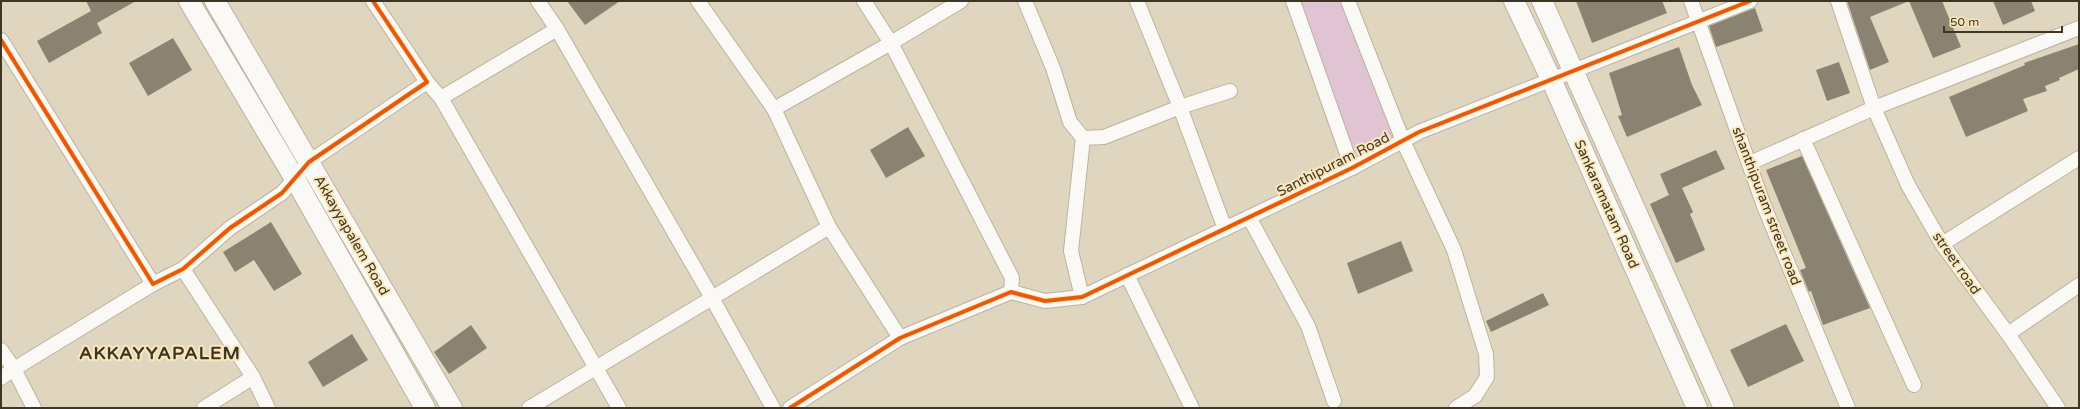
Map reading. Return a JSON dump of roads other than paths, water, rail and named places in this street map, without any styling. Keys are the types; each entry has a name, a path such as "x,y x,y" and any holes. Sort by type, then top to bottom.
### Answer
{"main road":[{"path":"189,1 296,179 425,408"},
{"name":"Akkayyapalem Road","path":"215,1 452,408"},
{"name":"Sankaramatam Road","path":"1514,1 1551,79 1697,408"},
{"name":"Sankaramatam Road","path":"1542,1 1724,408"}],"street":[{"path":"373,1 427,82 441,98 620,408"},
{"path":"538,1 557,29 712,298 773,408"},
{"path":"698,1 774,109 829,227 900,338"},
{"path":"790,408 900,338 1012,292 1012,278 890,43 864,1"},
{"path":"774,109 961,1"},
{"path":"1025,1 1053,68 1070,122 1083,138 1071,251 1082,297"},
{"path":"1137,1 1180,108 1225,229"},
{"path":"1293,1 1352,168"},
{"path":"1348,1 1403,141 1454,250 1486,354 1487,376 1475,396 1456,408"},
{"name":"shanthipuram street road","path":"1691,1 1700,22 1764,206 1848,408"},
{"name":"Santhipuram Road","path":"1012,292 1045,301 1082,297 1352,168 1419,132 1573,69 1700,22 1750,1"},
{"name":"street road","path":"1838,1 1874,108 1908,185 1942,244 2008,334 2058,408"},
{"path":"1750,163 1874,108 2079,28"},
{"path":"441,98 557,29"},
{"path":"1,40 153,284"},
{"path":"1,378 153,284 183,268 230,228 282,193 296,179 309,162 427,82"},
{"path":"1083,138 1104,137 1230,91"},
{"path":"1803,139 1914,385"},
{"path":"1942,244 2079,158"},
{"path":"1249,217 1308,326 1334,401"},
{"path":"529,408 829,227"},
{"path":"183,268 253,377 268,408"},
{"path":"1127,275 1192,408"},
{"path":"2008,334 2079,286"},
{"path":"1,350 14,370 34,408"},
{"path":"204,408 253,377"}],"district":[{"name":"AKKAYYAPALEM","path":"160,353"}]}
